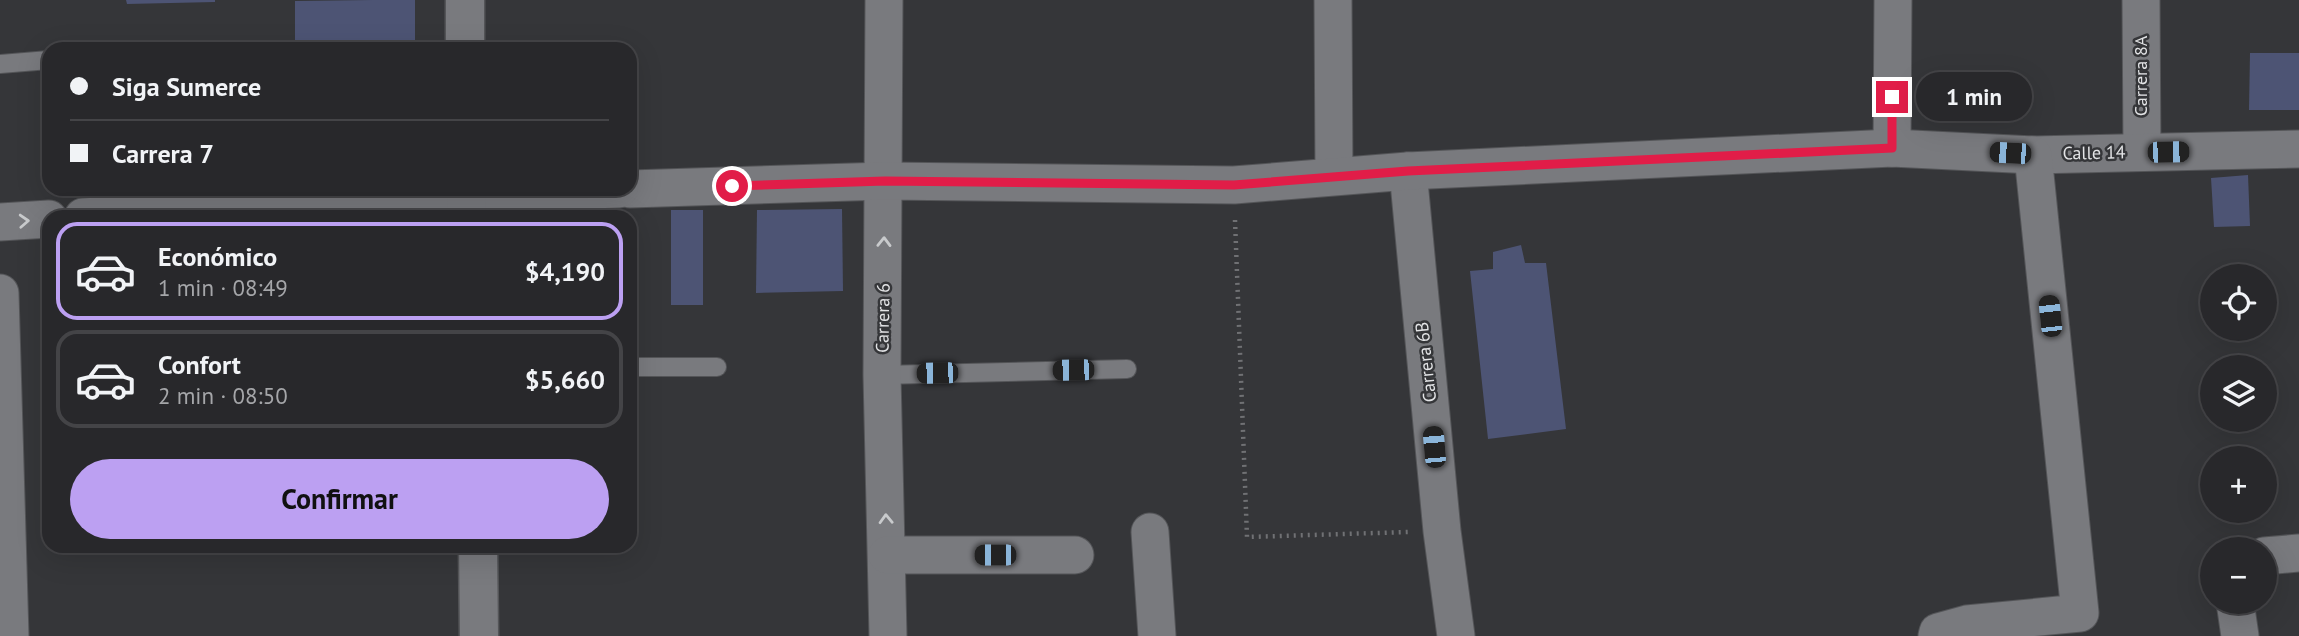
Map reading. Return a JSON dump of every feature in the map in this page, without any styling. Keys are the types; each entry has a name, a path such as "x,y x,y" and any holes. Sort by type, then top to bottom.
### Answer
{"main road":[{"path":"465,0 465,42"},
{"path":"478,553 479,636"}],"street":[{"name":"Carrera 6","path":"884,0 882,375 888,636"},
{"path":"1333,0 1334,176"},
{"path":"1892,148 1893,0"},
{"name":"Carrera 8A","path":"2141,0 2142,152"},
{"name":"Calle 14","path":"637,189 885,181 1234,185 1408,171 1892,148 2033,155 2299,149"},
{"path":"1938,634 1967,624 2059,622 2033,155"},
{"name":"Carrera 6B","path":"1408,171 1442,531 1456,636"},
{"path":"241,210 522,196"},
{"path":"0,222 42,219"},
{"path":"0,293 2,443 10,636"},
{"path":"1150,532 1157,636"},
{"path":"2277,555 2299,553"},
{"path":"887,555 1076,555"},
{"path":"2236,614 2239,636"}],"lane":[{"path":"0,64 42,61"},
{"path":"637,367 717,367"},
{"path":"882,375 1128,369"}],"path":[{"path":"1234,185 1247,537 1442,531"}],"building":[{"path":"126,0 215,0 215,2 127,4"},
{"path":"415,0 415,42 295,42 295,1"},
{"path":"2250,53 2299,53 2299,110 2249,110"},
{"path":"2248,175 2250,226 2214,227 2211,178"},
{"path":"842,209 843,291 756,293 757,210"},
{"path":"671,210 703,210 703,305 671,305"},
{"path":"1521,245 1525,263 1546,263 1566,429 1488,439 1470,271 1493,269 1493,252"}],"route":[{"path":"732,186 885,181 1234,185 1408,171 1892,148 1892,97"}]}
